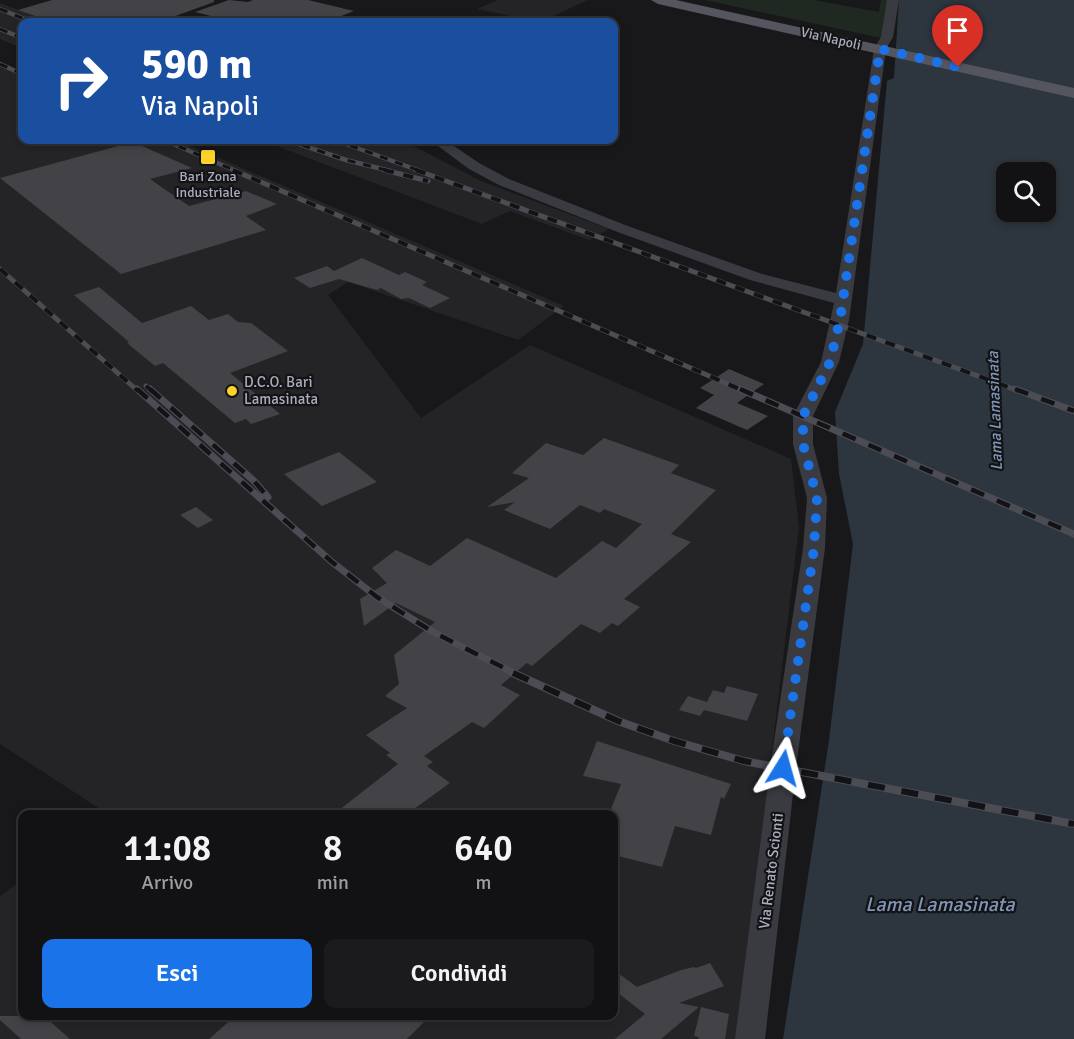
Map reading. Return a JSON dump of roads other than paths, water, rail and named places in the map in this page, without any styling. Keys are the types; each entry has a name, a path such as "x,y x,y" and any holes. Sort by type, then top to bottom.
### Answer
{"main road":[{"name":"Via Napoli","path":"658,0 1074,86"},
{"name":"Via Napoli","path":"686,0 1074,93"}],"street":[{"name":"Via Renato Scionti","path":"750,1039 783,768 814,548 817,498 803,444 803,416 830,362 843,300 893,0"},
{"path":"442,144 474,166 504,182 620,228 795,290 843,300"}],"water":[{"name":"Lama Lamasinata","path":"899,0 1074,0 1074,1039 783,1039 829,740 853,544 839,474 835,412 863,344 887,81 894,78"}],"railway":[{"path":"0,9 22,18"},
{"path":"0,29 18,36"},
{"path":"0,64 18,72"},
{"path":"173,144 236,171"},
{"path":"299,144 346,160 390,171"},
{"path":"346,144 420,171"},
{"path":"233,170 744,391"},
{"path":"384,170 428,181"},
{"path":"416,170 1019,391"},
{"path":"0,269 138,391"},
{"path":"146,386 152,391"},
{"path":"137,389 332,562 377,597 433,632 516,674"},
{"path":"150,389 254,481 268,497"},
{"path":"740,389 1074,534"},
{"path":"1015,389 1074,411"},
{"path":"513,673 618,721 674,741 744,761 1074,824"}],"place":[{"name":"Bari Zona Industriale","path":"208,157"},
{"name":"D.C.O. Bari Lamasinata","path":"232,391"}]}
